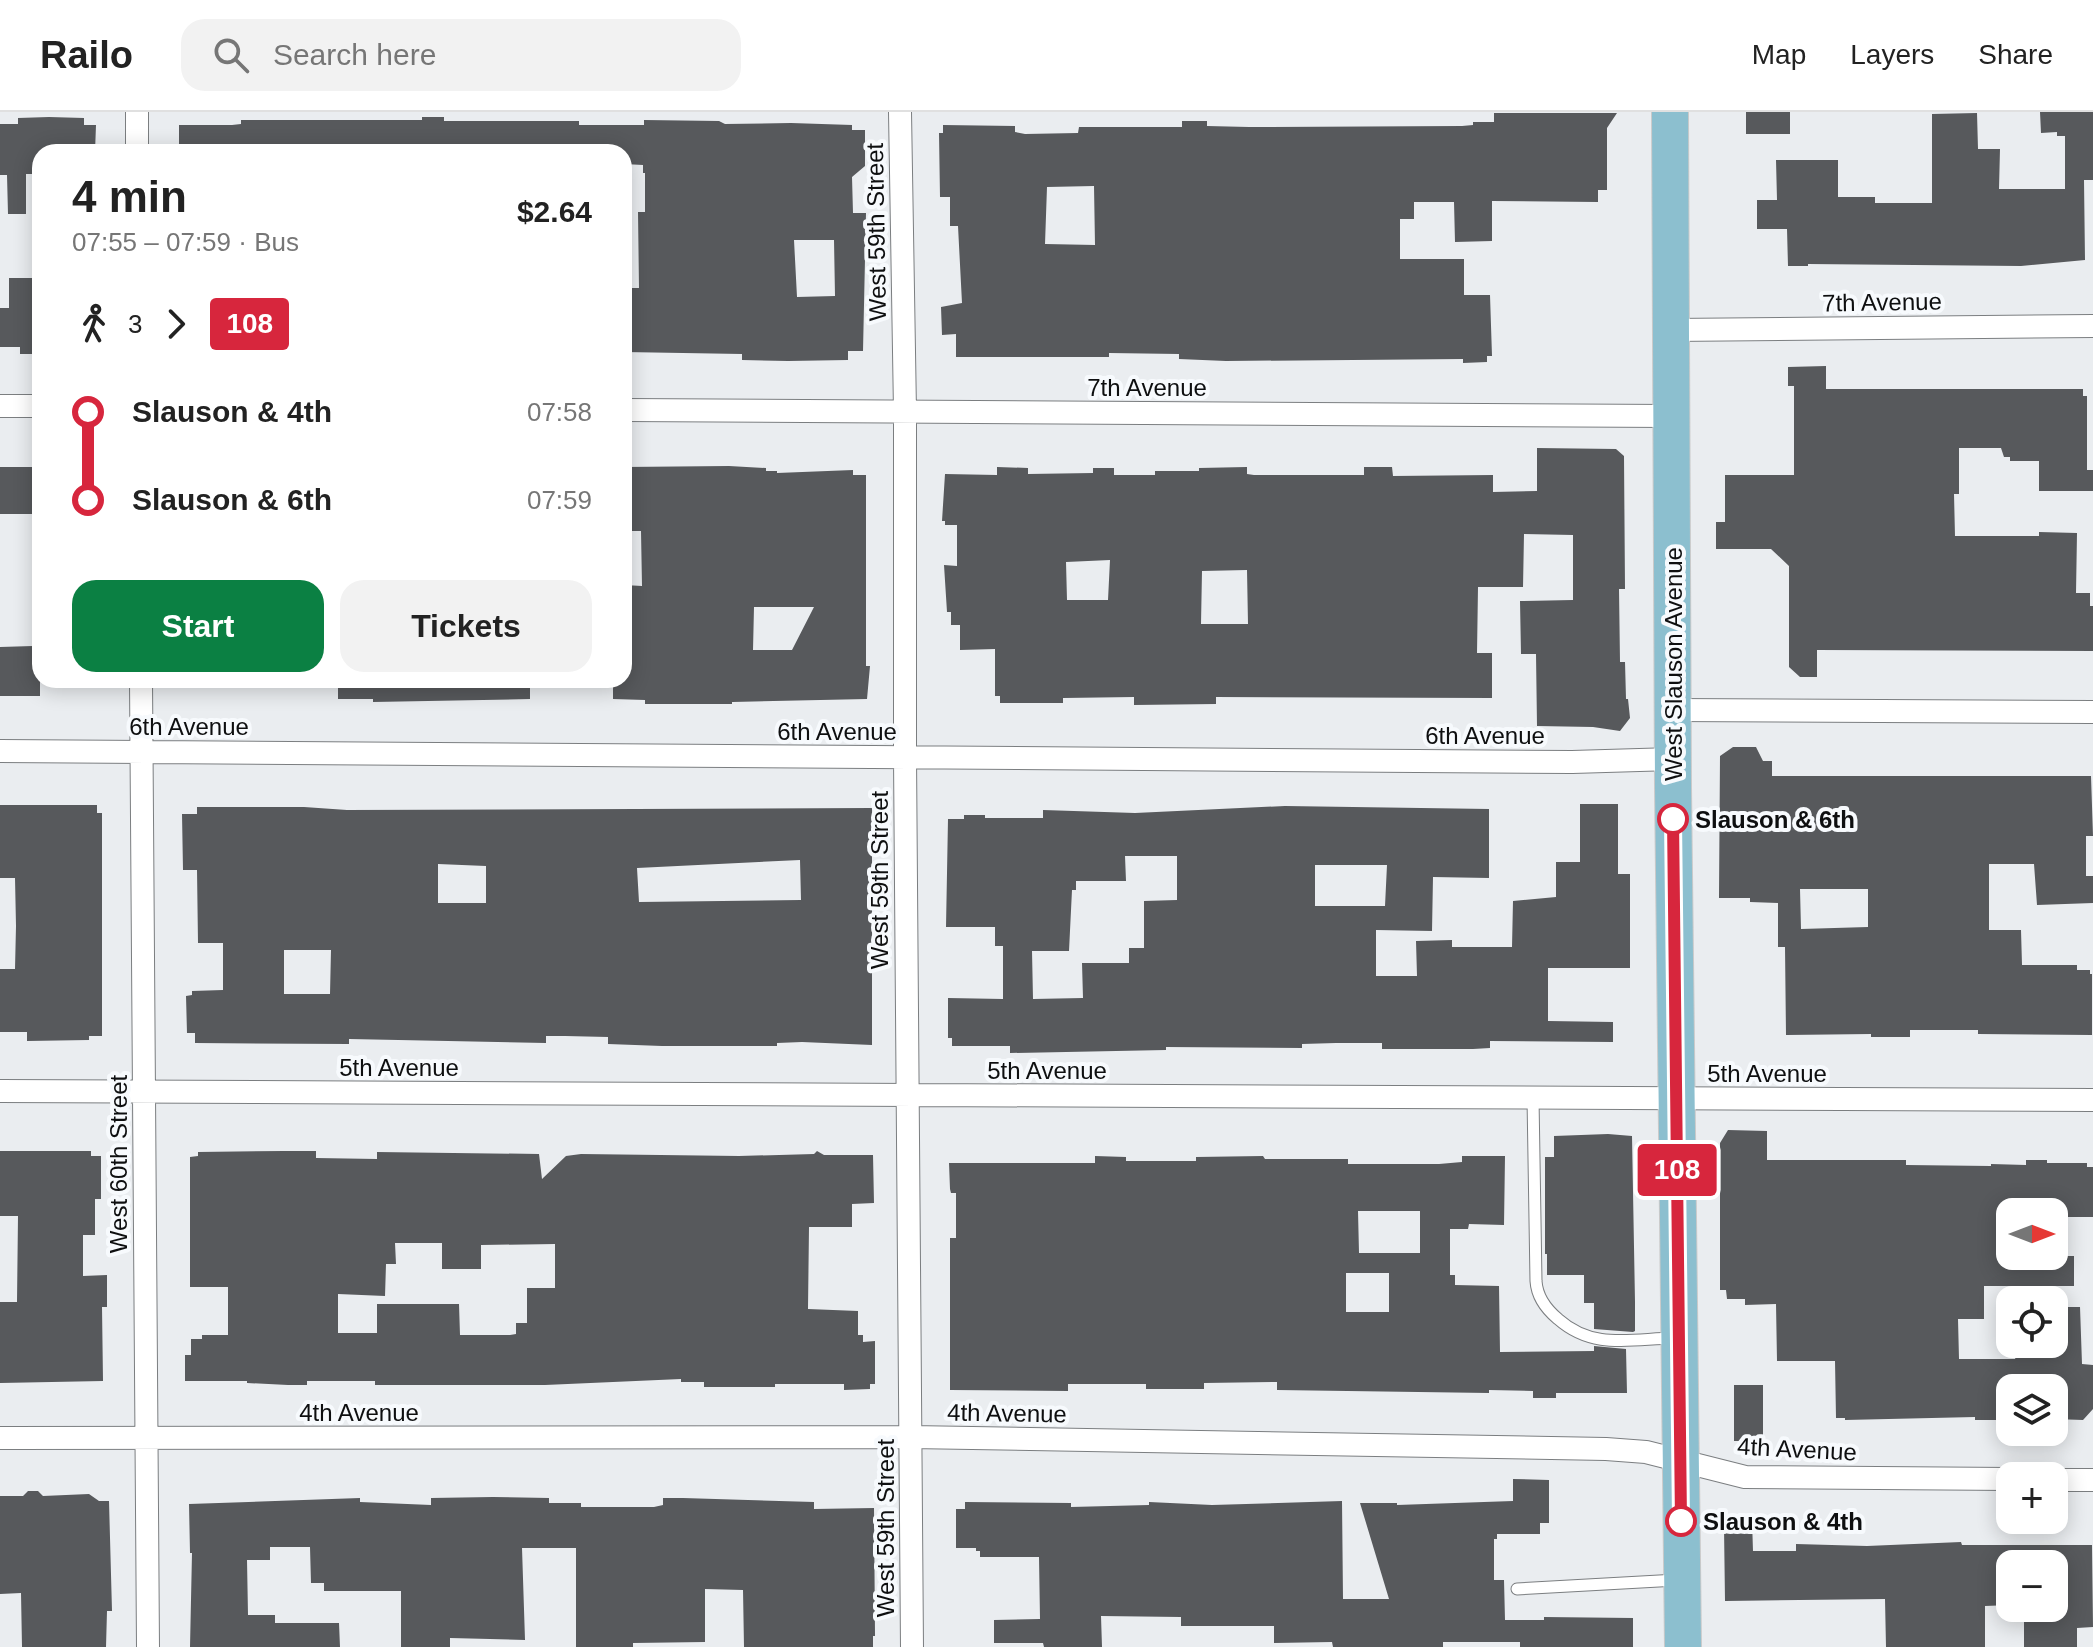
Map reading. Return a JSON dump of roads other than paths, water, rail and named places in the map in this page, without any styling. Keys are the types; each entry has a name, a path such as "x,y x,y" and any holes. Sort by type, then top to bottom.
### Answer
{"main road":[{"name":"West Slauson Avenue","path":"1670,112 1673,759 1683,1647"}],"street":[{"path":"137,112 137,144"},
{"name":"West 59th Street","path":"900,112 905,411 912,1647"},
{"name":"7th Avenue","path":"1671,330 2093,326"},
{"path":"0,406 32,406"},
{"name":"7th Avenue","path":"632,410 1671,416"},
{"name":"West 60th Street","path":"141,688 148,1647"},
{"path":"1673,710 2093,712"},
{"name":"6th Avenue","path":"0,751 1556,762 1673,759"},
{"name":"5th Avenue","path":"0,1091 2093,1100"},
{"name":"4th Avenue","path":"0,1438 911,1437 1606,1449 1646,1452 1745,1477 1996,1479"},
{"path":"2068,1480 2093,1480"}],"lane":[{"path":"1533,1098 1536,1281 1542,1302 1562,1323 1588,1339 1679,1338"},
{"path":"1517,1589 1682,1580"}],"place":[{"name":"Slauson & 6th","path":"1673,819"},
{"name":"Slauson & 4th","path":"1681,1521"}]}
